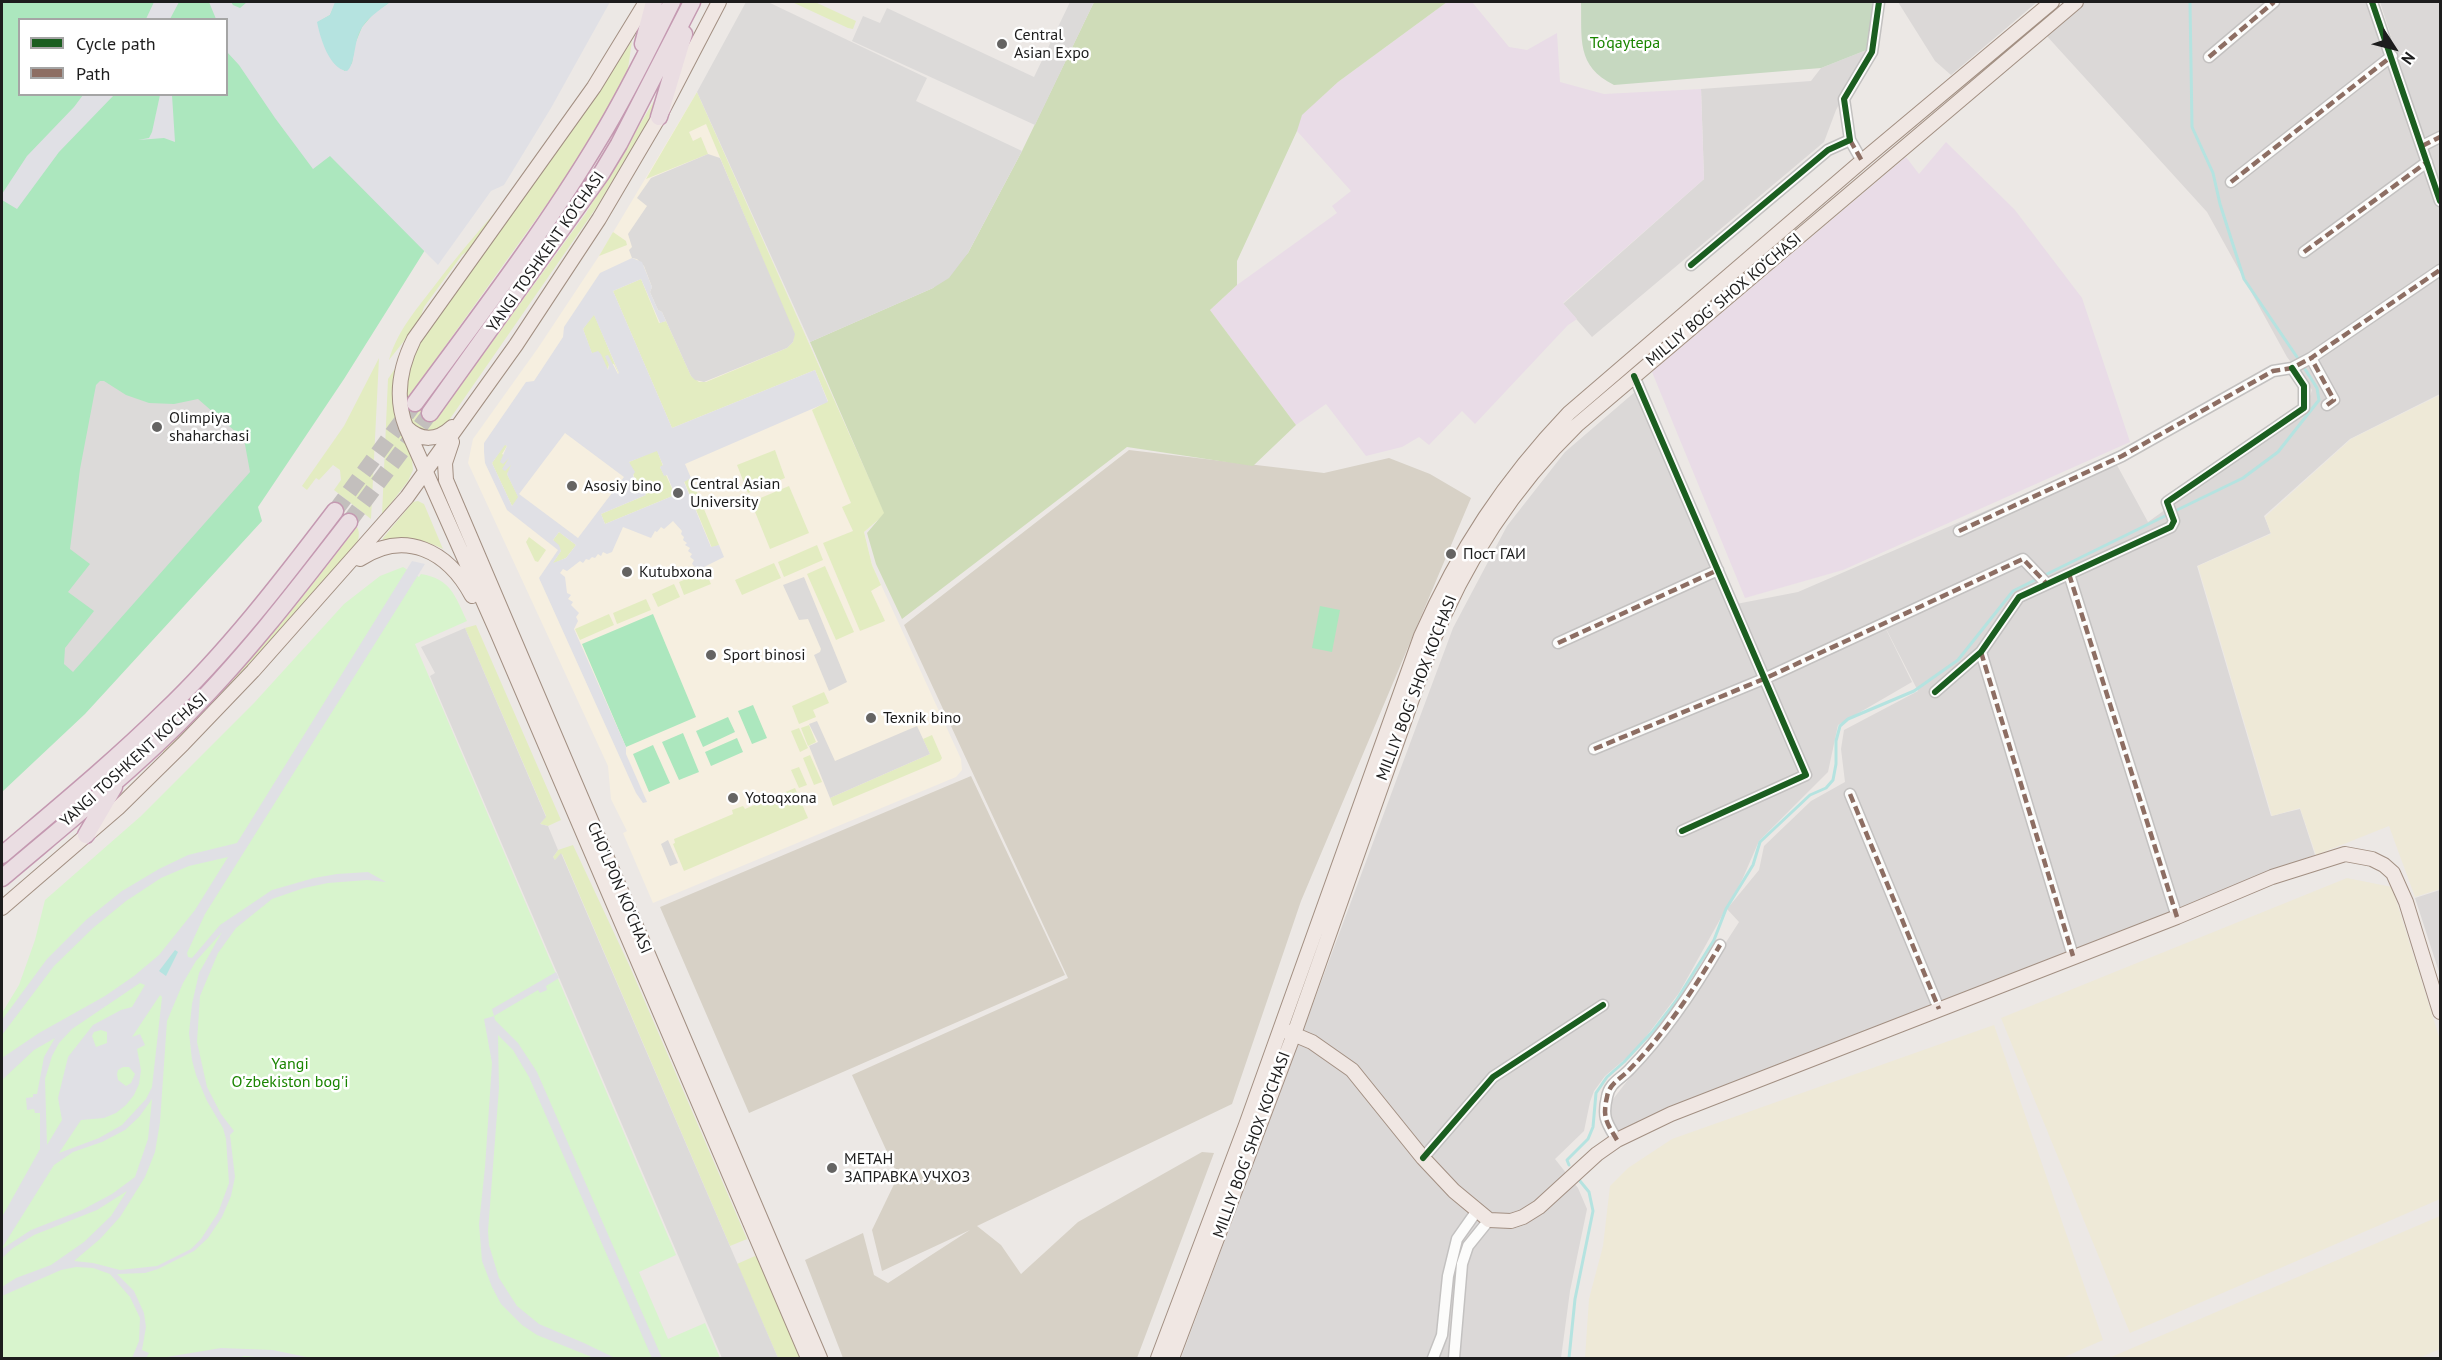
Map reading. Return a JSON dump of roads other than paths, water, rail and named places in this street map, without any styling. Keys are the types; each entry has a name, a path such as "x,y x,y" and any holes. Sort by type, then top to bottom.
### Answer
{"highway":[{"path":"635,77 654,2"},
{"name":"YANGI TOSHKENT KO‘CHASI","path":"415,403 525,252 583,167 635,77 672,2"},
{"path":"659,117 693,2"},
{"name":"YANGI TOSHKENT KO‘CHASI","path":"430,413 582,203 619,144 693,2"},
{"name":"YANGI TOSHKENT KO‘CHASI","path":"2,855 107,765 188,688 264,602 335,511"},
{"name":"YANGI TOSHKENT KO‘CHASI","path":"2,878 178,724 226,674 280,612 350,522"},
{"path":"86,835 121,776"}],"main road":[{"name":"CHO'LPON KO'CHASI","path":"646,2 594,87 414,339 404,363 399,384 400,410 808,1359"},
{"path":"2,908 86,835 192,736 392,515 426,472 565,272 617,190 659,117 719,2"},
{"name":"MILLIY BOG‘ SHOX KO‘CHASI","path":"1287,1032 1417,647 1442,589 1468,541 1525,460 1569,413 1862,161 2052,2"},
{"name":"MILLIY BOG‘ SHOX KO‘CHASI","path":"1158,1359 1184,1308 1418,679 1455,588 1492,525 1535,469 1577,425 2076,2"},
{"path":"1744,262 1755,274"},
{"name":"CHO'LPON KO'CHASI","path":"464,416 447,455 446,480 820,1359"},
{"path":"406,427 419,437 434,438 447,431 464,416"},
{"path":"333,582 359,560 382,547 406,545 419,547 432,553 453,569 467,587 516,680"},
{"path":"1287,1032 1312,1042 1352,1070 1423,1158 1476,1212 1489,1220 1511,1221 1539,1207 1597,1154 1617,1140 1671,1114 2177,917 2272,877 2345,854 2372,859 2393,873 2401,888 2440,1012"},
{"name":"MILLIY BOG‘ SHOX KO‘CHASI","path":"1172,1359 1184,1308"}],"street":[{"path":"1862,161 1850,141 1844,99 1872,52 1879,2"},
{"path":"2209,57 2274,2"},
{"path":"2372,2 2440,201"},
{"path":"2231,182 2392,56"},
{"path":"2422,146 2440,137"},
{"path":"1691,265 1828,150 1850,141"},
{"path":"2304,252 2427,162"},
{"path":"1959,531 2122,456 2273,371 2292,368 2440,270"},
{"path":"2310,358 2334,400 2327,405"},
{"path":"1935,692 1981,652 2019,597 2042,580 2069,574 2171,527 2174,521 2167,502 2304,408 2304,386 2292,368"},
{"path":"1634,376 1806,775 1682,831"},
{"path":"1594,749 1766,678 2023,559 2042,580"},
{"path":"1558,643 1718,570"},
{"path":"2069,574 2177,917"},
{"path":"1981,652 2073,956"},
{"path":"1850,794 1939,1009"},
{"path":"1617,1140 1605,1120 1607,1095 1613,1083 1629,1070 1667,1025 1705,971 1720,945"},
{"path":"1423,1158 1493,1077 1603,1005"},
{"path":"1433,1359 1442,1335 1448,1276 1457,1239 1476,1212"},
{"path":"1454,1359 1462,1264 1468,1246 1489,1220"}],"water":[{"path":"335,2 390,2 363,26 358,36 352,64 347,71 335,65 330,59 317,22 330,15"},
{"path":"175,950 178,952 166,976 159,971"}],"waterway":[{"path":"2190,2 2192,127 2213,173 2220,204 2244,279 2299,360"},
{"path":"2175,511 2243,478 2278,452 2319,400 2317,388 2303,366"},
{"path":"2043,576 2169,514"},
{"path":"1569,1165 1567,1160 1588,1139 1593,1127 1596,1093 1607,1077 1653,1031 1676,1001 1714,940 1726,909 1753,865 1760,842 1810,795 1826,788 1833,780 1836,741 1840,726 1848,719 1914,691 1958,660 2013,591 2037,579"},
{"path":"1569,1358 1575,1299 1593,1211 1589,1192 1580,1181"}],"tunnel":[{"path":"335,511 415,403"},
{"path":"349,522 430,413"}],"place":[{"name":"Central Asian Expo","path":"1002,44"},
{"name":"Olimpiya shaharchasi","path":"157,427"},
{"name":"Asosiy bino","path":"572,486"},
{"name":"Central Asian University","path":"678,493"},
{"name":"Пост ГАИ","path":"1451,554"},
{"name":"Kutubxona","path":"627,572"},
{"name":"Sport binosi","path":"711,655"},
{"name":"Texnik bino","path":"871,718"},
{"name":"Yotoqxona","path":"733,798"},
{"name":"МЕТАН ЗАПРАВКА УЧХОЗ","path":"832,1168"}],"park label":[{"name":"To'qaytepa","path":"1625,43"},
{"name":"Yangi O'zbekiston bog'i","path":"290,1073"}]}
